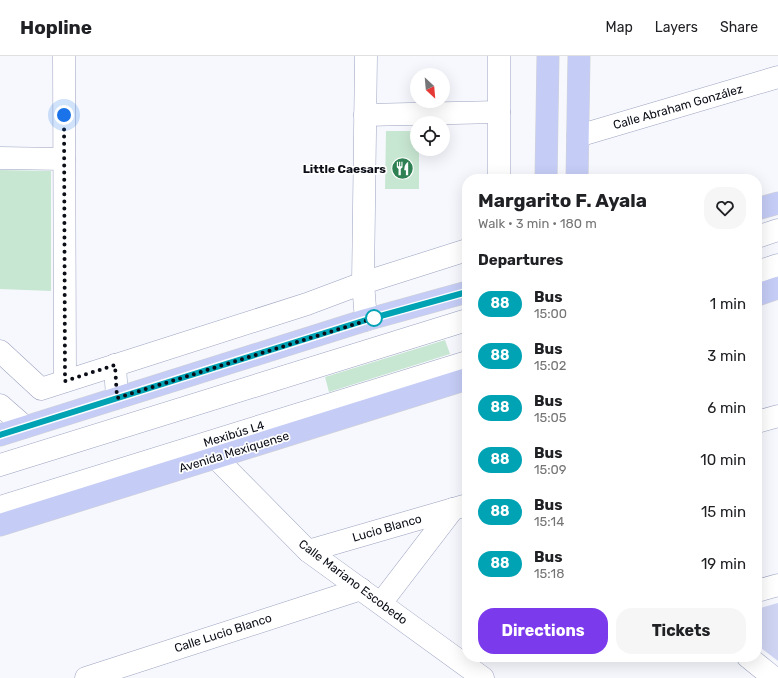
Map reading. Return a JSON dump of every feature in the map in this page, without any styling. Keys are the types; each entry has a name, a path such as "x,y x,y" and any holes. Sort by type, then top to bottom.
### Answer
{"main road":[{"path":"546,174 548,56"},
{"path":"577,174 579,56"},
{"path":"762,293 778,288"},
{"path":"0,435 366,320 462,293"},
{"path":"762,298 778,296"},
{"name":"Avenida Mexiquense","path":"0,525 462,380"}],"street":[{"path":"64,56 65,381"},
{"path":"366,56 363,283 366,320"},
{"path":"499,56 499,174"},
{"name":"Calle Abraham González","path":"578,136 778,78"},
{"path":"366,115 499,112"},
{"path":"0,158 64,158"},
{"path":"762,235 778,230"},
{"path":"0,351 41,389 307,304 363,283 462,252"},
{"path":"762,270 778,265"},
{"path":"0,465 462,322"},
{"name":"Mexibús L4","path":"0,506 462,364"},
{"path":"115,365 117,398"},
{"path":"0,405 25,427"},
{"path":"762,421 778,416"},
{"name":"Calle Mariano Escobedo","path":"216,458 308,551 483,678"},
{"path":"380,603 460,507"},
{"name":"Lucio Blanco","path":"308,551 460,507"},
{"path":"762,590 778,585"},
{"name":"Calle Lucio Blanco","path":"86,678 361,589"},
{"path":"754,662 774,678"}],"shaded area":[{"path":"778,603 778,661 762,649 762,608"}],"building":[{"name":"Little Caesars","path":"386,131 410,131 410,156 419,156 419,189 385,189"},
{"path":"0,170 51,171 51,291 0,289"},
{"path":"445,340 450,354 329,392 325,377"}],"bus line":[{"name":"88","path":"0,435 366,320 462,293"}],"place":[{"name":"Little Caesars","path":"402,169"}],"route":[{"path":"64,115 65,381 115,365 117,398 381,316 374,318"}]}
